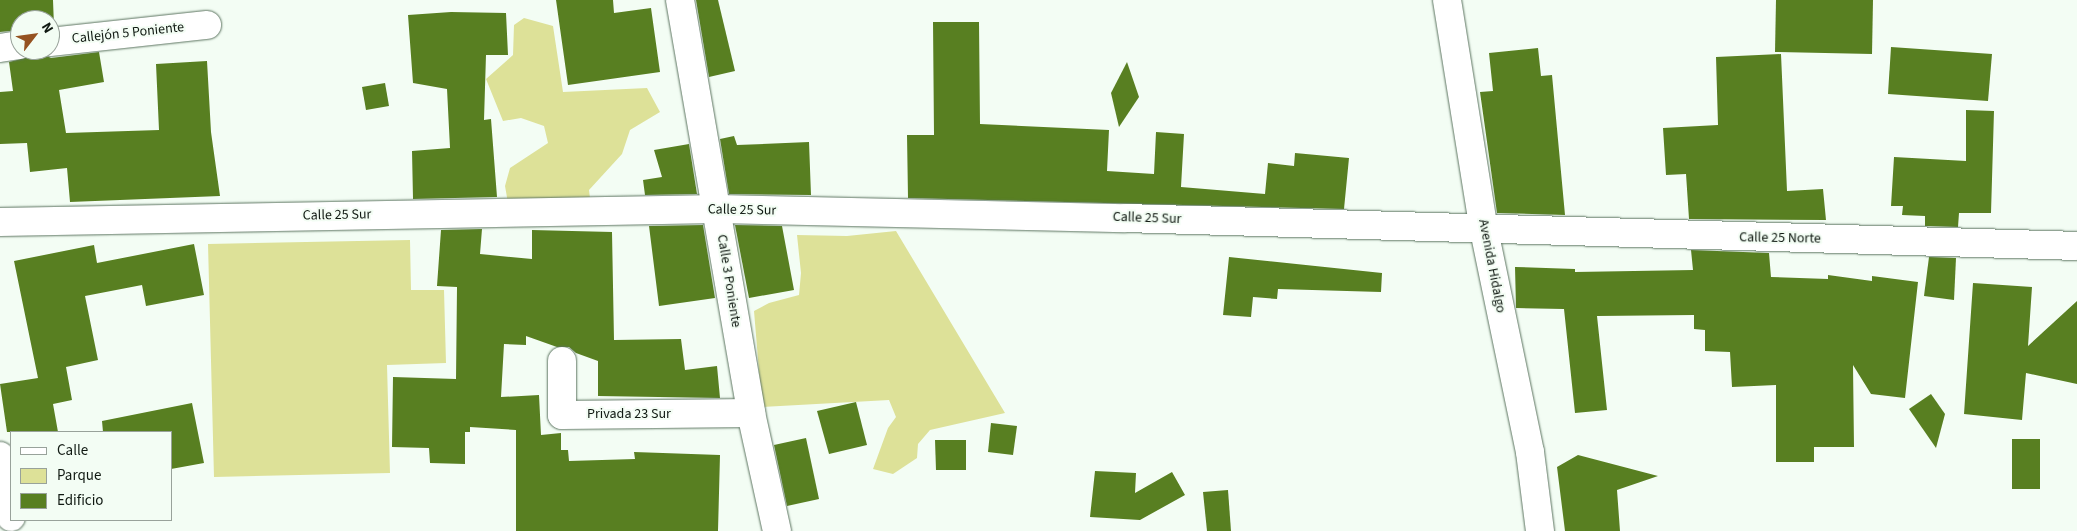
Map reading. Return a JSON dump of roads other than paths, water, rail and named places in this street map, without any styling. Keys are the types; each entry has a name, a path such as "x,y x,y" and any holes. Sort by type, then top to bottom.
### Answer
{"street":[{"name":"Calle 3 Poniente","path":"680,0 718,209 751,413 777,531"},
{"name":"Avenida Hidalgo","path":"1447,0 1484,230 1530,452 1540,531"},
{"name":"Callejón 5 Poniente","path":"60,41 207,25"},
{"name":"Calle 25 Sur","path":"0,222 718,209 1125,218 1484,230"},
{"name":"Calle 25 Norte","path":"1484,230 2077,246"},
{"name":"Privada 23 Sur","path":"562,361 562,415 751,413"},
{"path":"0,456 10,508"}]}
